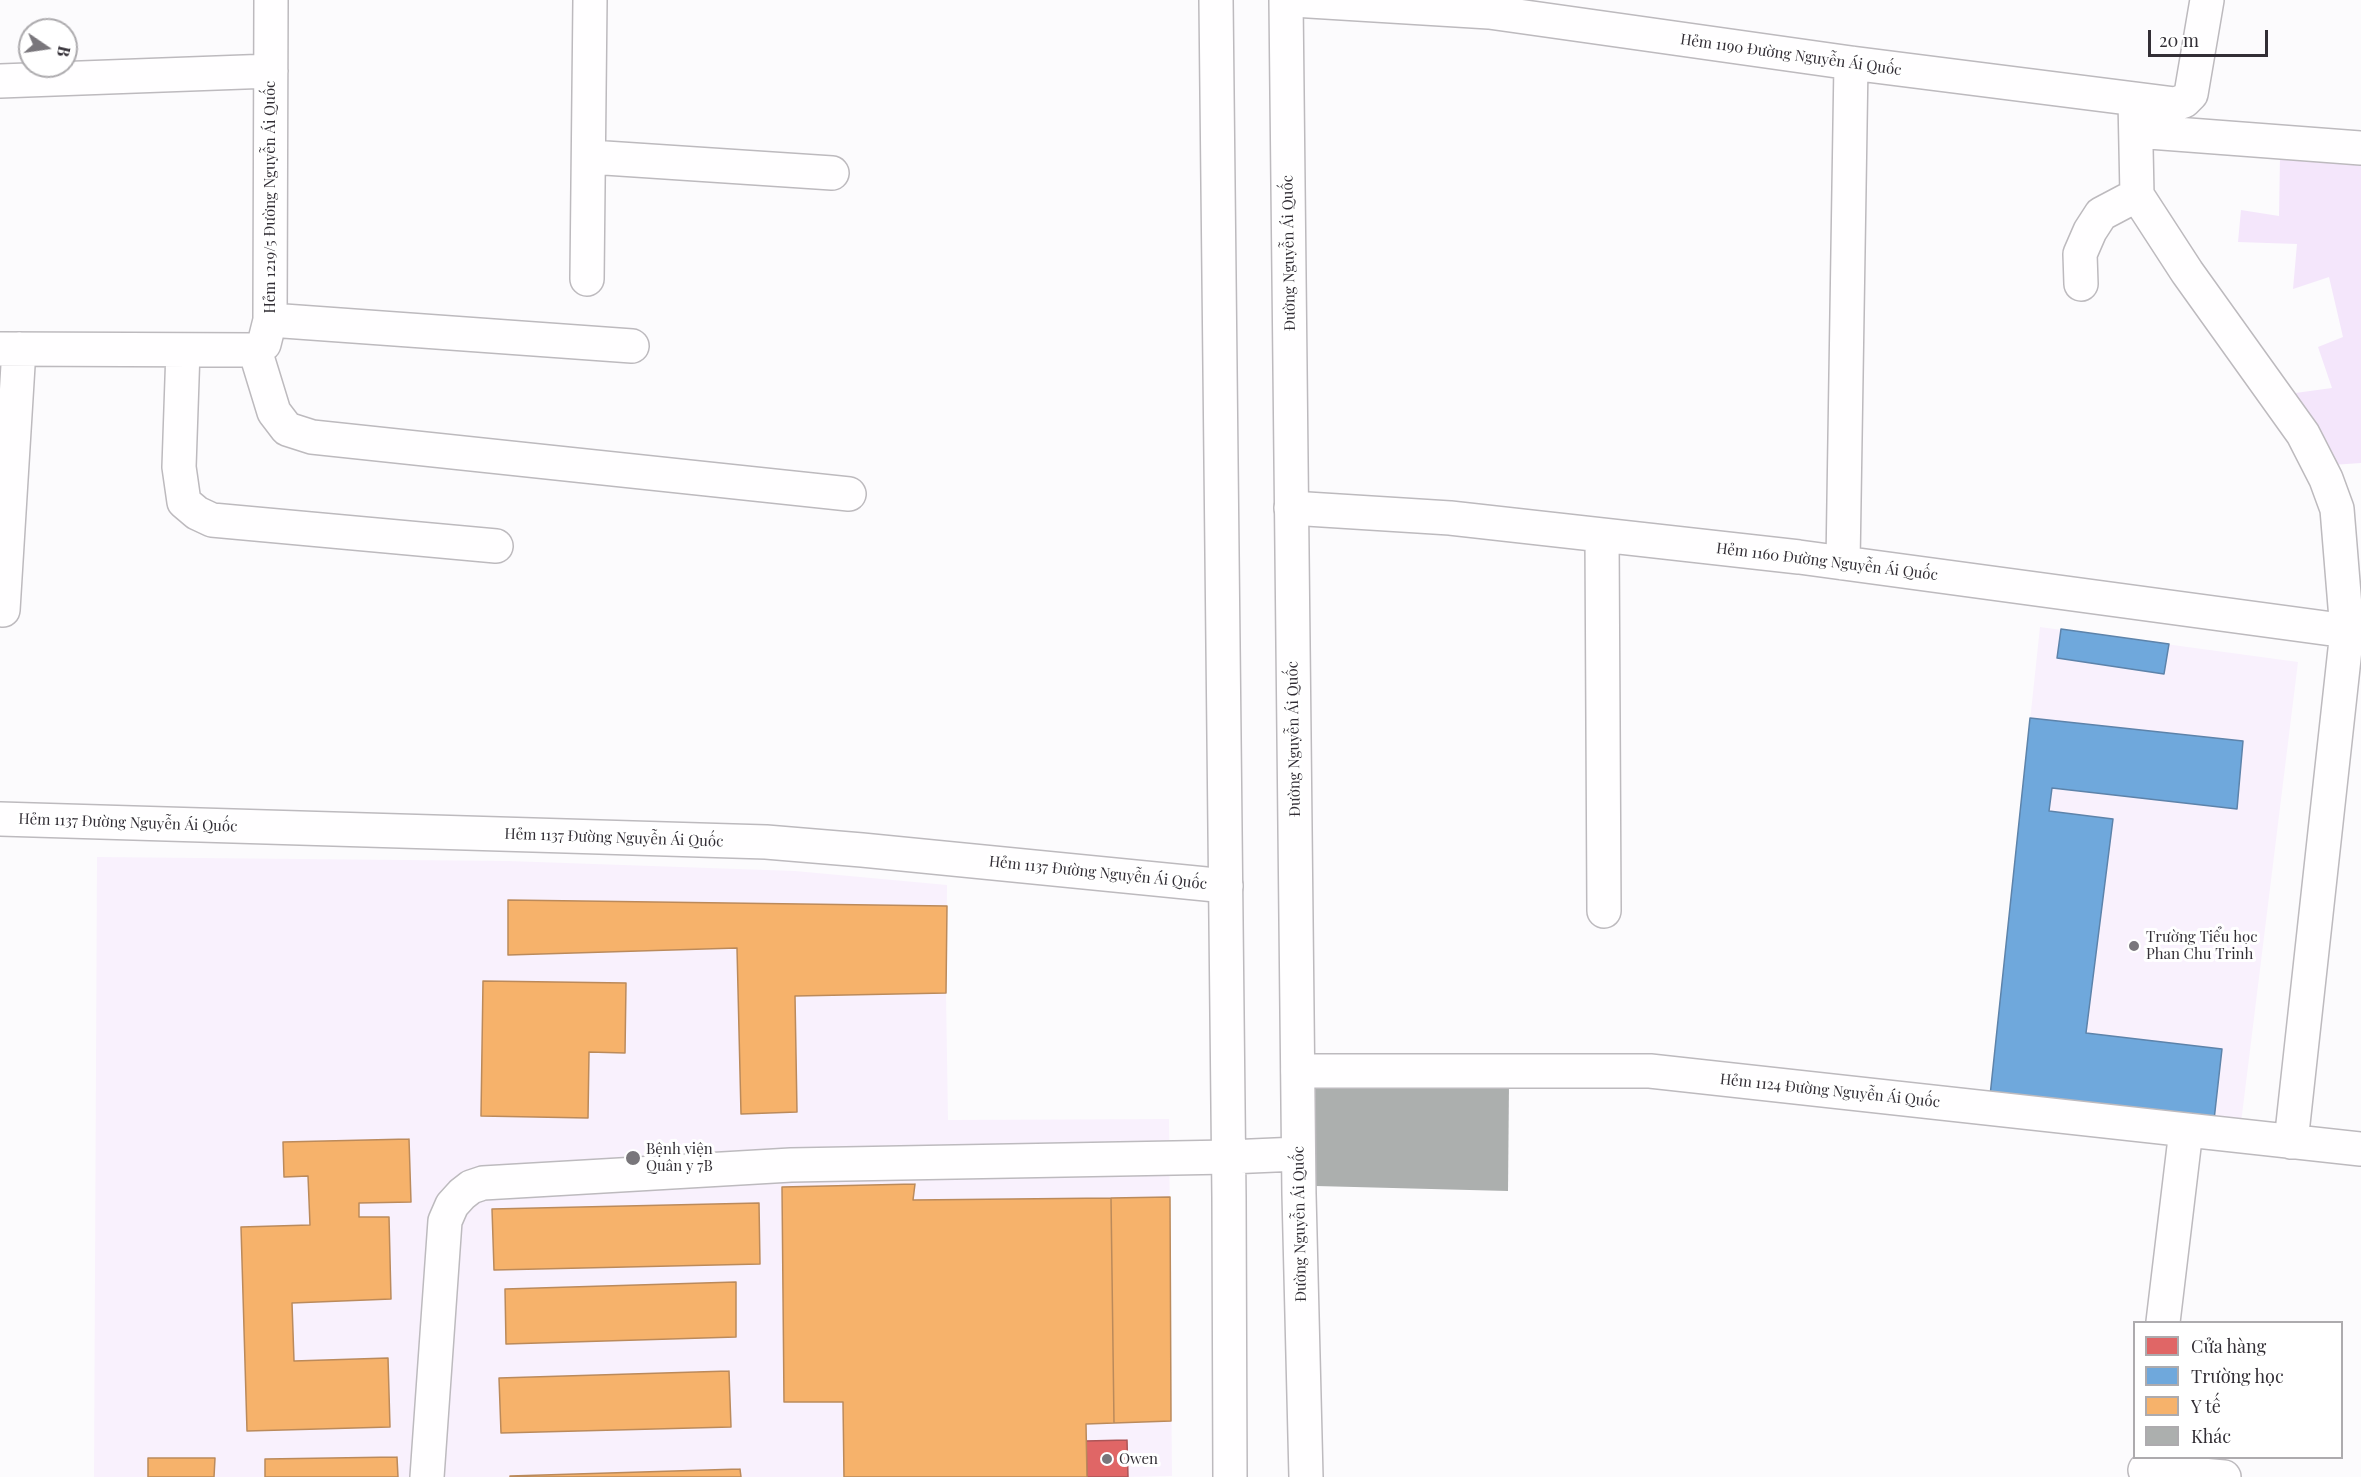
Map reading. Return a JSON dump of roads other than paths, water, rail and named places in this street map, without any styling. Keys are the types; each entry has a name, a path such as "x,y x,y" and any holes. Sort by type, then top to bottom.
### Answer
{"street":[{"name":"Hẻm 1219/5 Đường Nguyễn Ái Quốc","path":"255,350 264,344 270,320 271,0"},
{"path":"587,279 590,0"},
{"path":"1216,0 1229,1157 1230,1477"},
{"name":"Đường Nguyễn Ái Quốc","path":"1286,0 1298,1155 1306,1477"},
{"name":"Hẻm 1190 Đường Nguyễn Ái Quốc","path":"1293,0 1502,7 1851,63 2136,115 2184,102 2191,94 2207,0"},
{"path":"1843,563 1851,63"},
{"path":"0,81 271,71"},
{"path":"2291,1142 2354,632 2337,508 2326,479 2303,434 2187,272 2137,195 2136,115 2361,148"},
{"path":"590,157 832,173"},
{"path":"2080,284 2080,254 2090,231 2101,214 2137,195"},
{"path":"270,320 632,346"},
{"path":"3,610 9,349 255,350 274,412 287,429 312,437 849,494"},
{"path":"183,350 179,468 184,502 196,513 212,520 496,546"},
{"name":"Hẻm 1160 Đường Nguyễn Ái Quốc","path":"1291,508 1429,516 1843,563 2354,632"},
{"path":"1602,535 1604,911"},
{"name":"Hẻm 1137 Đường Nguyễn Ái Quốc","path":"0,819 766,842 1226,886"},
{"name":"Hẻm 1124 Đường Nguyễn Ái Quốc","path":"1298,1071 1650,1071 2361,1149"},
{"path":"2163,1321 2186,1130"},
{"path":"427,1477 445,1221 452,1205 471,1187 483,1183 791,1165 1298,1155"},
{"path":"2145,1468 2223,1477"}],"place":[{"name":"Trường Tiểu học Phan Chu Trinh","path":"2134,946"},
{"name":"Bệnh viện Quân y 7B","path":"633,1158"},
{"name":"Owen","path":"1107,1459"}]}
